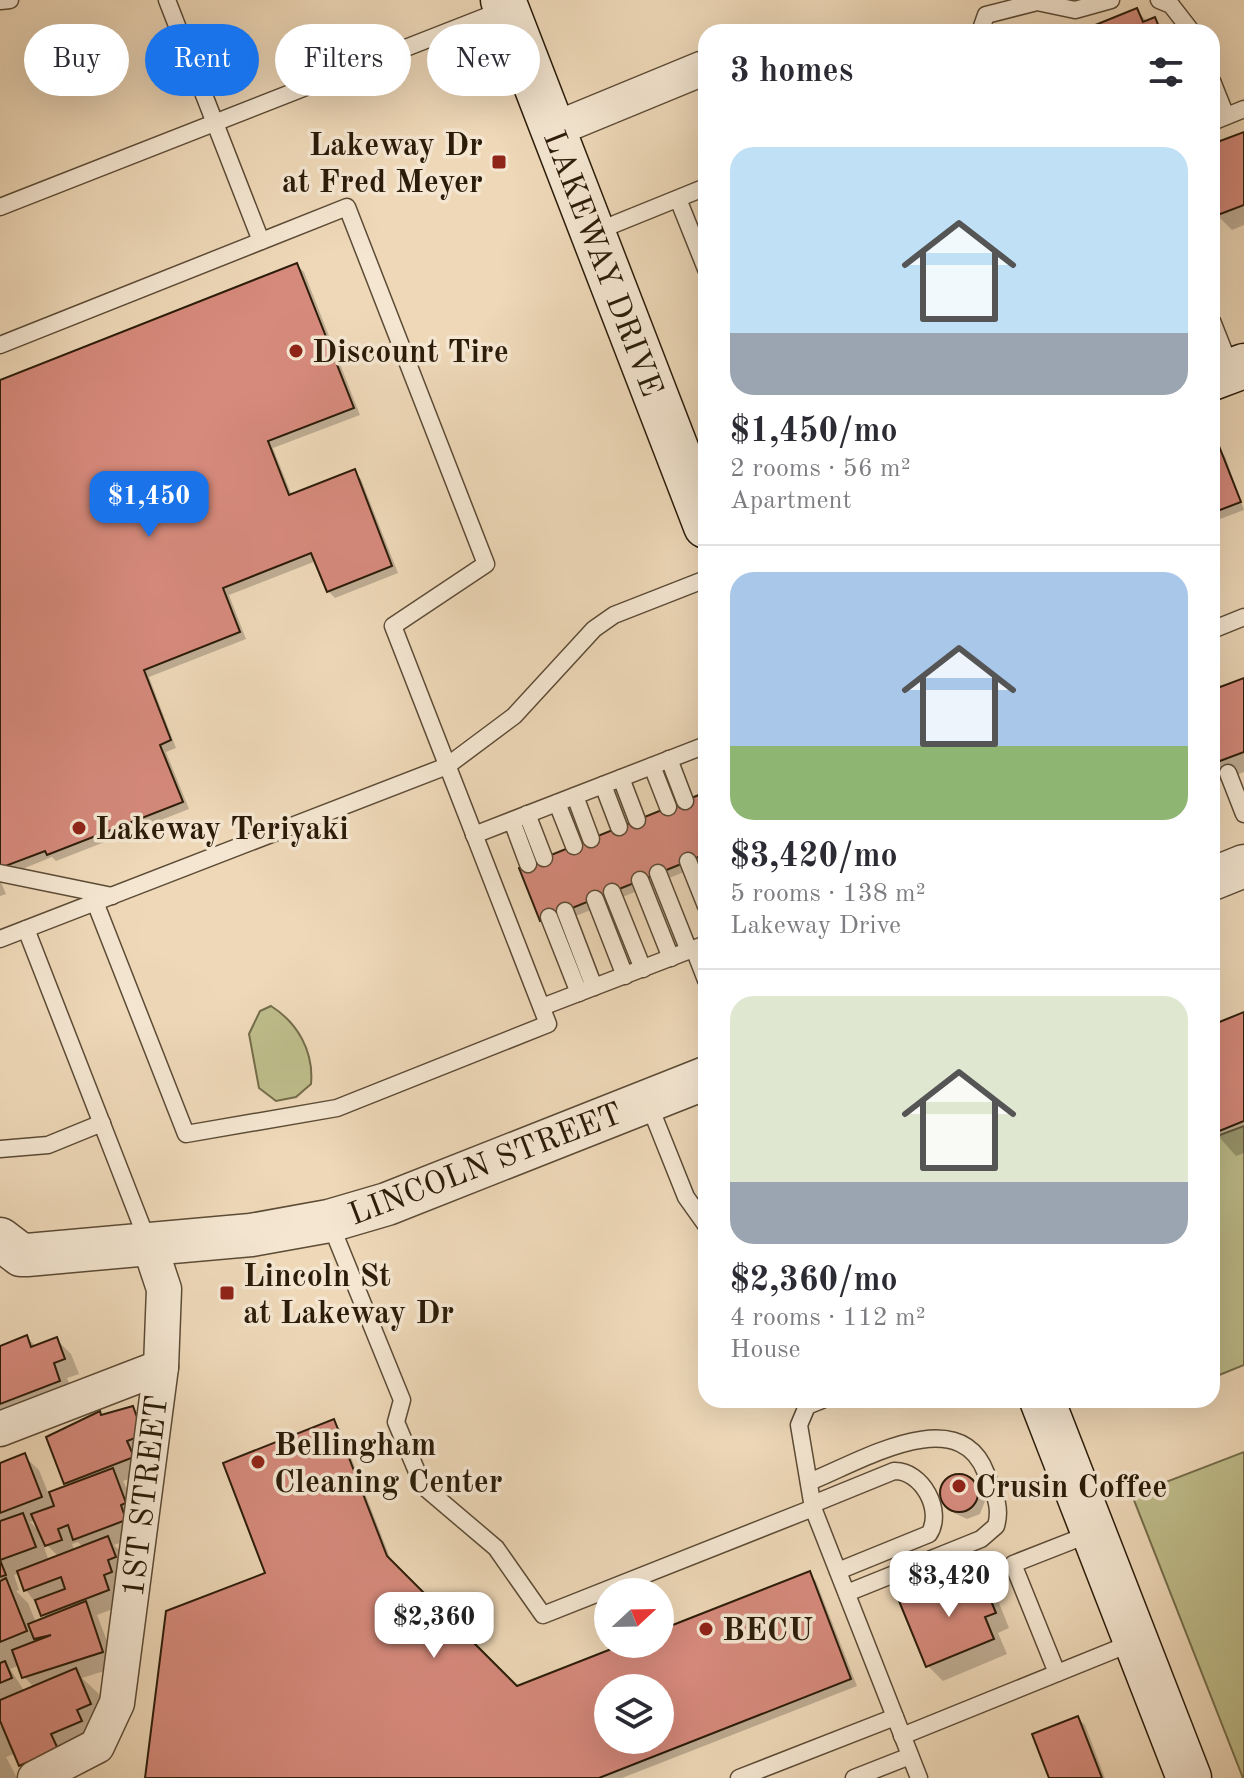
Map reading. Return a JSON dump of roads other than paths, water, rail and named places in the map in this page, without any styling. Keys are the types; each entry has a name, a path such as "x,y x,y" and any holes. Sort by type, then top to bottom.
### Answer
{"main road":[{"name":"LAKEWAY DRIVE","path":"505,4 698,505"},
{"path":"656,396 698,435"},
{"path":"1045,1408 1189,1778"}],"street":[{"path":"553,130 698,75"},
{"path":"1220,876 1244,866"},
{"name":"LINCOLN STREET","path":"7,1257 251,1235 329,1221 387,1204 698,1081"},
{"name":"1ST STREET","path":"35,1778 97,1746 117,1703 161,1367 164,1289 149,1244"},
{"path":"0,1429 161,1367"}],"lane":[{"path":"0,1 10,0"},
{"path":"167,0 261,241"},
{"path":"983,24 986,15 1037,2 1075,10 1111,0"},
{"path":"1159,0 1171,5 1186,24"},
{"path":"0,207 505,4"},
{"path":"1220,119 1244,109"},
{"path":"593,233 698,190"},
{"path":"678,199 698,249"},
{"path":"0,345 347,207 486,564 393,626 548,1024 337,1108 186,1134 95,902"},
{"path":"1220,345 1229,371"},
{"path":"0,939 447,766 514,716 594,629 614,615 698,582"},
{"path":"1220,627 1244,617"},
{"path":"474,835 698,748"},
{"path":"669,759 685,801"},
{"path":"652,766 668,807"},
{"path":"1228,773 1244,814"},
{"path":"621,778 637,820"},
{"path":"603,785 619,827"},
{"path":"575,796 591,839"},
{"path":"557,803 574,846"},
{"path":"520,818 536,861"},
{"path":"688,861 698,886"},
{"path":"0,873 112,896"},
{"path":"542,1007 696,948 658,873"},
{"path":"640,880 671,958"},
{"path":"612,892 643,969"},
{"path":"595,899 625,976"},
{"path":"557,914 587,990"},
{"path":"26,929 149,1244"},
{"path":"648,1102 686,1197 698,1214"},
{"path":"0,1149 48,1145 102,1123"},
{"path":"329,1221 402,1400 396,1422 423,1486 496,1548 543,1615 894,1471 905,1471 921,1482 933,1511 934,1526 929,1534 838,1571"},
{"path":"809,1408 799,1425 813,1506 919,1778"},
{"path":"809,1482 910,1441 952,1438 969,1446 980,1456 999,1504 996,1526 981,1539 847,1593"},
{"path":"1057,1673 1013,1564 1093,1532"},
{"path":"902,1736 1136,1641"},
{"path":"739,1778 895,1717"},
{"path":"854,1778 910,1756"}],"place":[{"name":"Lakeway Dr at Fred Meyer","path":"499,162"},
{"name":"Discount Tire","path":"296,351"},
{"name":"Lakeway Teriyaki","path":"79,828"},
{"name":"Lincoln St at Lakeway Dr","path":"227,1293"},
{"name":"Bellingham Cleaning Center","path":"258,1462"},
{"name":"Crusin Coffee","path":"959,1486"},
{"name":"BECU","path":"706,1629"}]}
